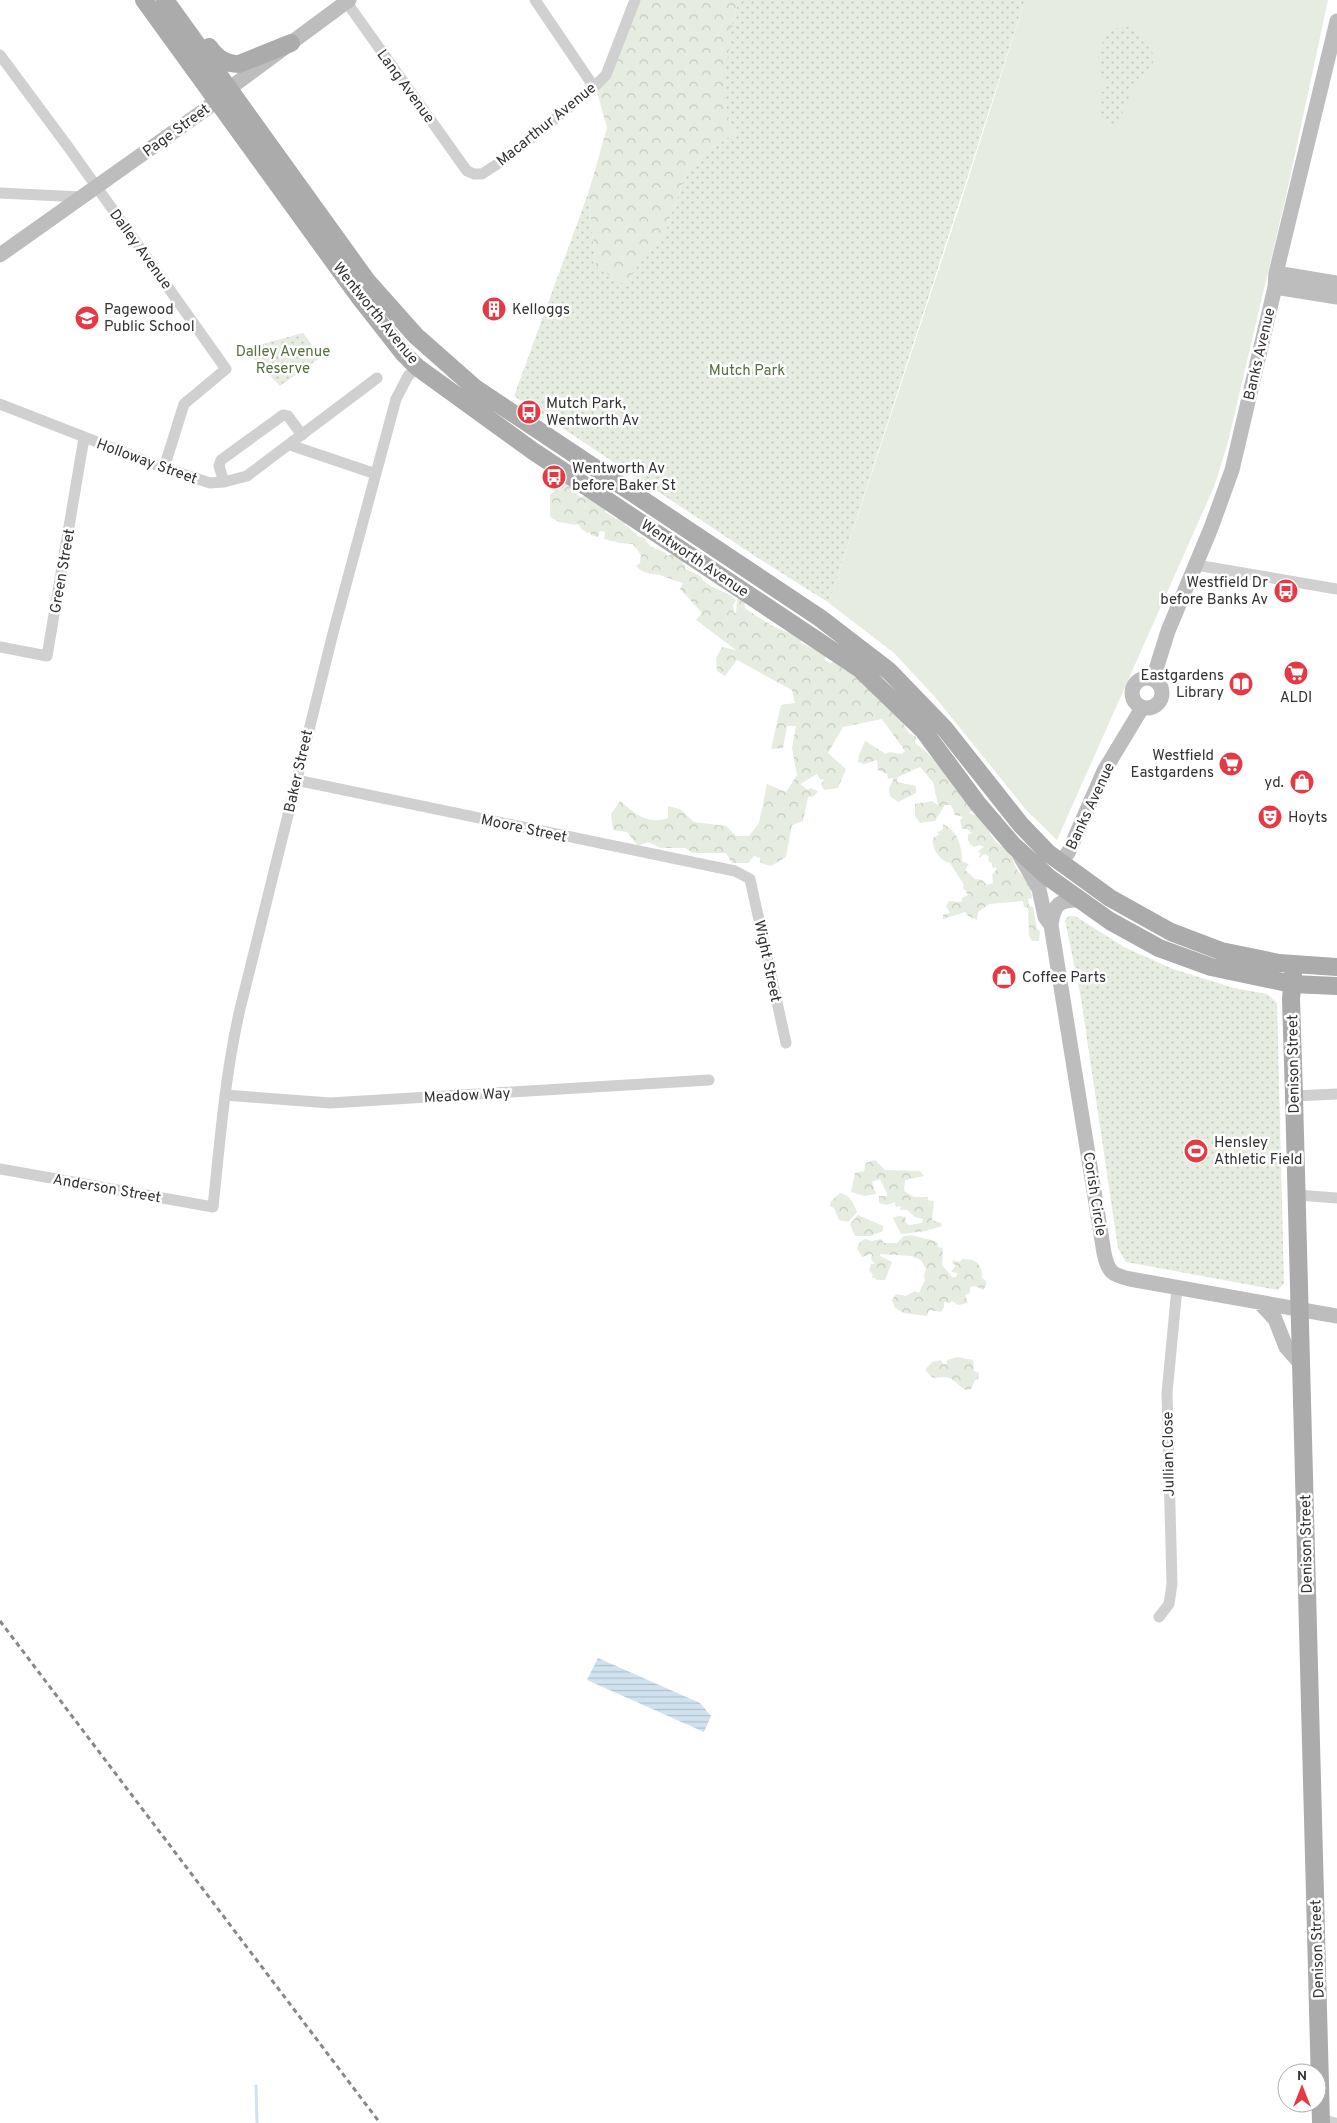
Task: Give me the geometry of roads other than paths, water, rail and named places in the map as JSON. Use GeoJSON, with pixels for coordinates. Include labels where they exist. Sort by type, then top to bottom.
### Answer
{"type":"FeatureCollection","features":[{"type":"Feature","properties":{"kind":"main road","name":"Wentworth Avenue"},"geometry":{"type":"LineString","coordinates":[[144,0],[360,298],[404,354],[418,367],[533,451],[860,669],[923,730],[978,804],[1013,845],[1048,877],[1081,900],[1126,930],[1165,951],[1211,967],[1292,984],[1337,986]]}},
{"type":"Feature","properties":{"kind":"main road","name":"Wentworth Avenue"},"geometry":{"type":"LineString","coordinates":[[165,0],[368,281],[399,318],[432,352],[475,388],[820,618],[889,671],[945,729],[1021,825],[1061,863],[1110,898],[1171,932],[1221,951],[1294,965],[1337,967]]}},
{"type":"Feature","properties":{"kind":"main road"},"geometry":{"type":"LineString","coordinates":[[178,17],[201,35],[216,56],[230,64],[244,64],[291,43]]}},
{"type":"Feature","properties":{"kind":"main road","name":"Baker Street"},"geometry":{"type":"LineString","coordinates":[[418,367],[432,352]]}},
{"type":"Feature","properties":{"kind":"main road","name":"Banks Avenue"},"geometry":{"type":"LineString","coordinates":[[1048,877],[1061,863]]}},
{"type":"Feature","properties":{"kind":"main road","name":"Denison Street"},"geometry":{"type":"LineString","coordinates":[[1294,965],[1292,984],[1299,1309],[1326,2122]]}},
{"type":"Feature","properties":{"kind":"street"},"geometry":{"type":"LineString","coordinates":[[535,0],[594,87]]}},
{"type":"Feature","properties":{"kind":"street","name":"Macarthur Avenue"},"geometry":{"type":"LineString","coordinates":[[467,171],[474,174],[482,174],[508,156],[594,87],[606,75],[635,0]]}},
{"type":"Feature","properties":{"kind":"street","name":"Page Street"},"geometry":{"type":"LineString","coordinates":[[0,255],[216,101],[230,88],[347,1]]}},
{"type":"Feature","properties":{"kind":"street","name":"Lang Avenue"},"geometry":{"type":"LineString","coordinates":[[347,1],[467,171]]}},
{"type":"Feature","properties":{"kind":"street","name":"Banks Avenue"},"geometry":{"type":"LineString","coordinates":[[1153,679],[1168,631],[1196,565],[1232,470],[1337,20]]}},
{"type":"Feature","properties":{"kind":"street","name":"Dalley Avenue"},"geometry":{"type":"LineString","coordinates":[[0,55],[226,369],[184,404],[164,468]]}},
{"type":"Feature","properties":{"kind":"street"},"geometry":{"type":"LineString","coordinates":[[0,193],[81,197]]}},
{"type":"Feature","properties":{"kind":"street"},"geometry":{"type":"LineString","coordinates":[[1276,280],[1337,283]]}},
{"type":"Feature","properties":{"kind":"street"},"geometry":{"type":"LineString","coordinates":[[1276,280],[1337,297]]}},
{"type":"Feature","properties":{"kind":"street","name":"Baker Street"},"geometry":{"type":"LineString","coordinates":[[213,1207],[225,1095],[234,1036],[296,780],[333,633],[396,399],[408,376],[418,367]]}},
{"type":"Feature","properties":{"kind":"street","name":"Holloway Street"},"geometry":{"type":"LineString","coordinates":[[0,404],[84,438],[210,483],[224,482],[247,476],[290,445],[362,387],[377,378]]}},
{"type":"Feature","properties":{"kind":"street"},"geometry":{"type":"LineString","coordinates":[[224,482],[220,466],[221,460],[283,415],[288,416],[302,435]]}},
{"type":"Feature","properties":{"kind":"street","name":"Green Street"},"geometry":{"type":"LineString","coordinates":[[0,647],[48,656],[84,438]]}},
{"type":"Feature","properties":{"kind":"street"},"geometry":{"type":"LineString","coordinates":[[290,445],[376,474]]}},
{"type":"Feature","properties":{"kind":"street"},"geometry":{"type":"LineString","coordinates":[[1196,565],[1337,589]]}},
{"type":"Feature","properties":{"kind":"street"},"geometry":{"type":"LineString","coordinates":[[1144,678],[1153,679],[1160,685],[1162,696],[1155,706],[1142,708],[1133,699],[1134,686],[1144,678]]}},
{"type":"Feature","properties":{"kind":"street","name":"Banks Avenue"},"geometry":{"type":"LineString","coordinates":[[1061,863],[1069,851],[1104,771],[1142,708]]}},
{"type":"Feature","properties":{"kind":"street","name":"Moore Street"},"geometry":{"type":"LineString","coordinates":[[296,780],[735,871],[750,879]]}},
{"type":"Feature","properties":{"kind":"street","name":"Corish Circle"},"geometry":{"type":"LineString","coordinates":[[1013,845],[1033,876],[1039,889],[1045,917],[1051,925],[1106,1262],[1116,1276],[1337,1316]]}},
{"type":"Feature","properties":{"kind":"street","name":"Wight Street"},"geometry":{"type":"LineString","coordinates":[[750,879],[786,1043]]}},
{"type":"Feature","properties":{"kind":"street"},"geometry":{"type":"LineString","coordinates":[[1051,925],[1052,912],[1056,906],[1064,901],[1081,900]]}},
{"type":"Feature","properties":{"kind":"street","name":"Meadow Way"},"geometry":{"type":"LineString","coordinates":[[225,1095],[330,1103],[709,1080]]}},
{"type":"Feature","properties":{"kind":"street"},"geometry":{"type":"LineString","coordinates":[[1294,1096],[1337,1094]]}},
{"type":"Feature","properties":{"kind":"street","name":"Anderson Street"},"geometry":{"type":"LineString","coordinates":[[0,1169],[213,1207]]}},
{"type":"Feature","properties":{"kind":"street"},"geometry":{"type":"LineString","coordinates":[[1296,1195],[1337,1198]]}},
{"type":"Feature","properties":{"kind":"street","name":"Jullian Close"},"geometry":{"type":"LineString","coordinates":[[1159,1617],[1169,1604],[1172,1584],[1167,1393],[1177,1288]]}},
{"type":"Feature","properties":{"kind":"street"},"geometry":{"type":"LineString","coordinates":[[1259,1302],[1275,1319],[1286,1347],[1301,1364]]}},
{"type":"Feature","properties":{"kind":"water"},"geometry":{"type":"Polygon","coordinates":[[[598,1658],[700,1703],[711,1716],[704,1732],[587,1680],[598,1658]]]}},
{"type":"Feature","properties":{"kind":"waterway"},"geometry":{"type":"LineString","coordinates":[[256,2086],[257,2123]]}},
{"type":"Feature","properties":{"kind":"railway"},"geometry":{"type":"LineString","coordinates":[[0,1621],[380,2123]]}},
{"type":"Feature","properties":{"kind":"place","name":"Kelloggs"},"geometry":{"type":"Point","coordinates":[494,309]}},
{"type":"Feature","properties":{"kind":"place","name":"Pagewood Public School"},"geometry":{"type":"Point","coordinates":[87,318]}},
{"type":"Feature","properties":{"kind":"place","name":"Mutch Park, Wentworth Av"},"geometry":{"type":"Point","coordinates":[529,412]}},
{"type":"Feature","properties":{"kind":"place","name":"Wentworth Av before Baker St"},"geometry":{"type":"Point","coordinates":[554,477]}},
{"type":"Feature","properties":{"kind":"place","name":"Westfield Dr before Banks Av"},"geometry":{"type":"Point","coordinates":[1286,591]}},
{"type":"Feature","properties":{"kind":"place","name":"ALDI"},"geometry":{"type":"Point","coordinates":[1296,673]}},
{"type":"Feature","properties":{"kind":"place","name":"Eastgardens Library"},"geometry":{"type":"Point","coordinates":[1241,684]}},
{"type":"Feature","properties":{"kind":"place","name":"Westfield Eastgardens"},"geometry":{"type":"Point","coordinates":[1231,764]}},
{"type":"Feature","properties":{"kind":"place","name":"yd."},"geometry":{"type":"Point","coordinates":[1302,782]}},
{"type":"Feature","properties":{"kind":"place","name":"Hoyts"},"geometry":{"type":"Point","coordinates":[1270,817]}},
{"type":"Feature","properties":{"kind":"place","name":"Coffee Parts"},"geometry":{"type":"Point","coordinates":[1004,977]}},
{"type":"Feature","properties":{"kind":"place","name":"Hensley Athletic Field"},"geometry":{"type":"Point","coordinates":[1196,1151]}},
{"type":"Feature","properties":{"kind":"park label","name":"Dalley Avenue Reserve"},"geometry":{"type":"Point","coordinates":[283,360]}},
{"type":"Feature","properties":{"kind":"park label","name":"Mutch Park"},"geometry":{"type":"Point","coordinates":[747,370]}}]}
